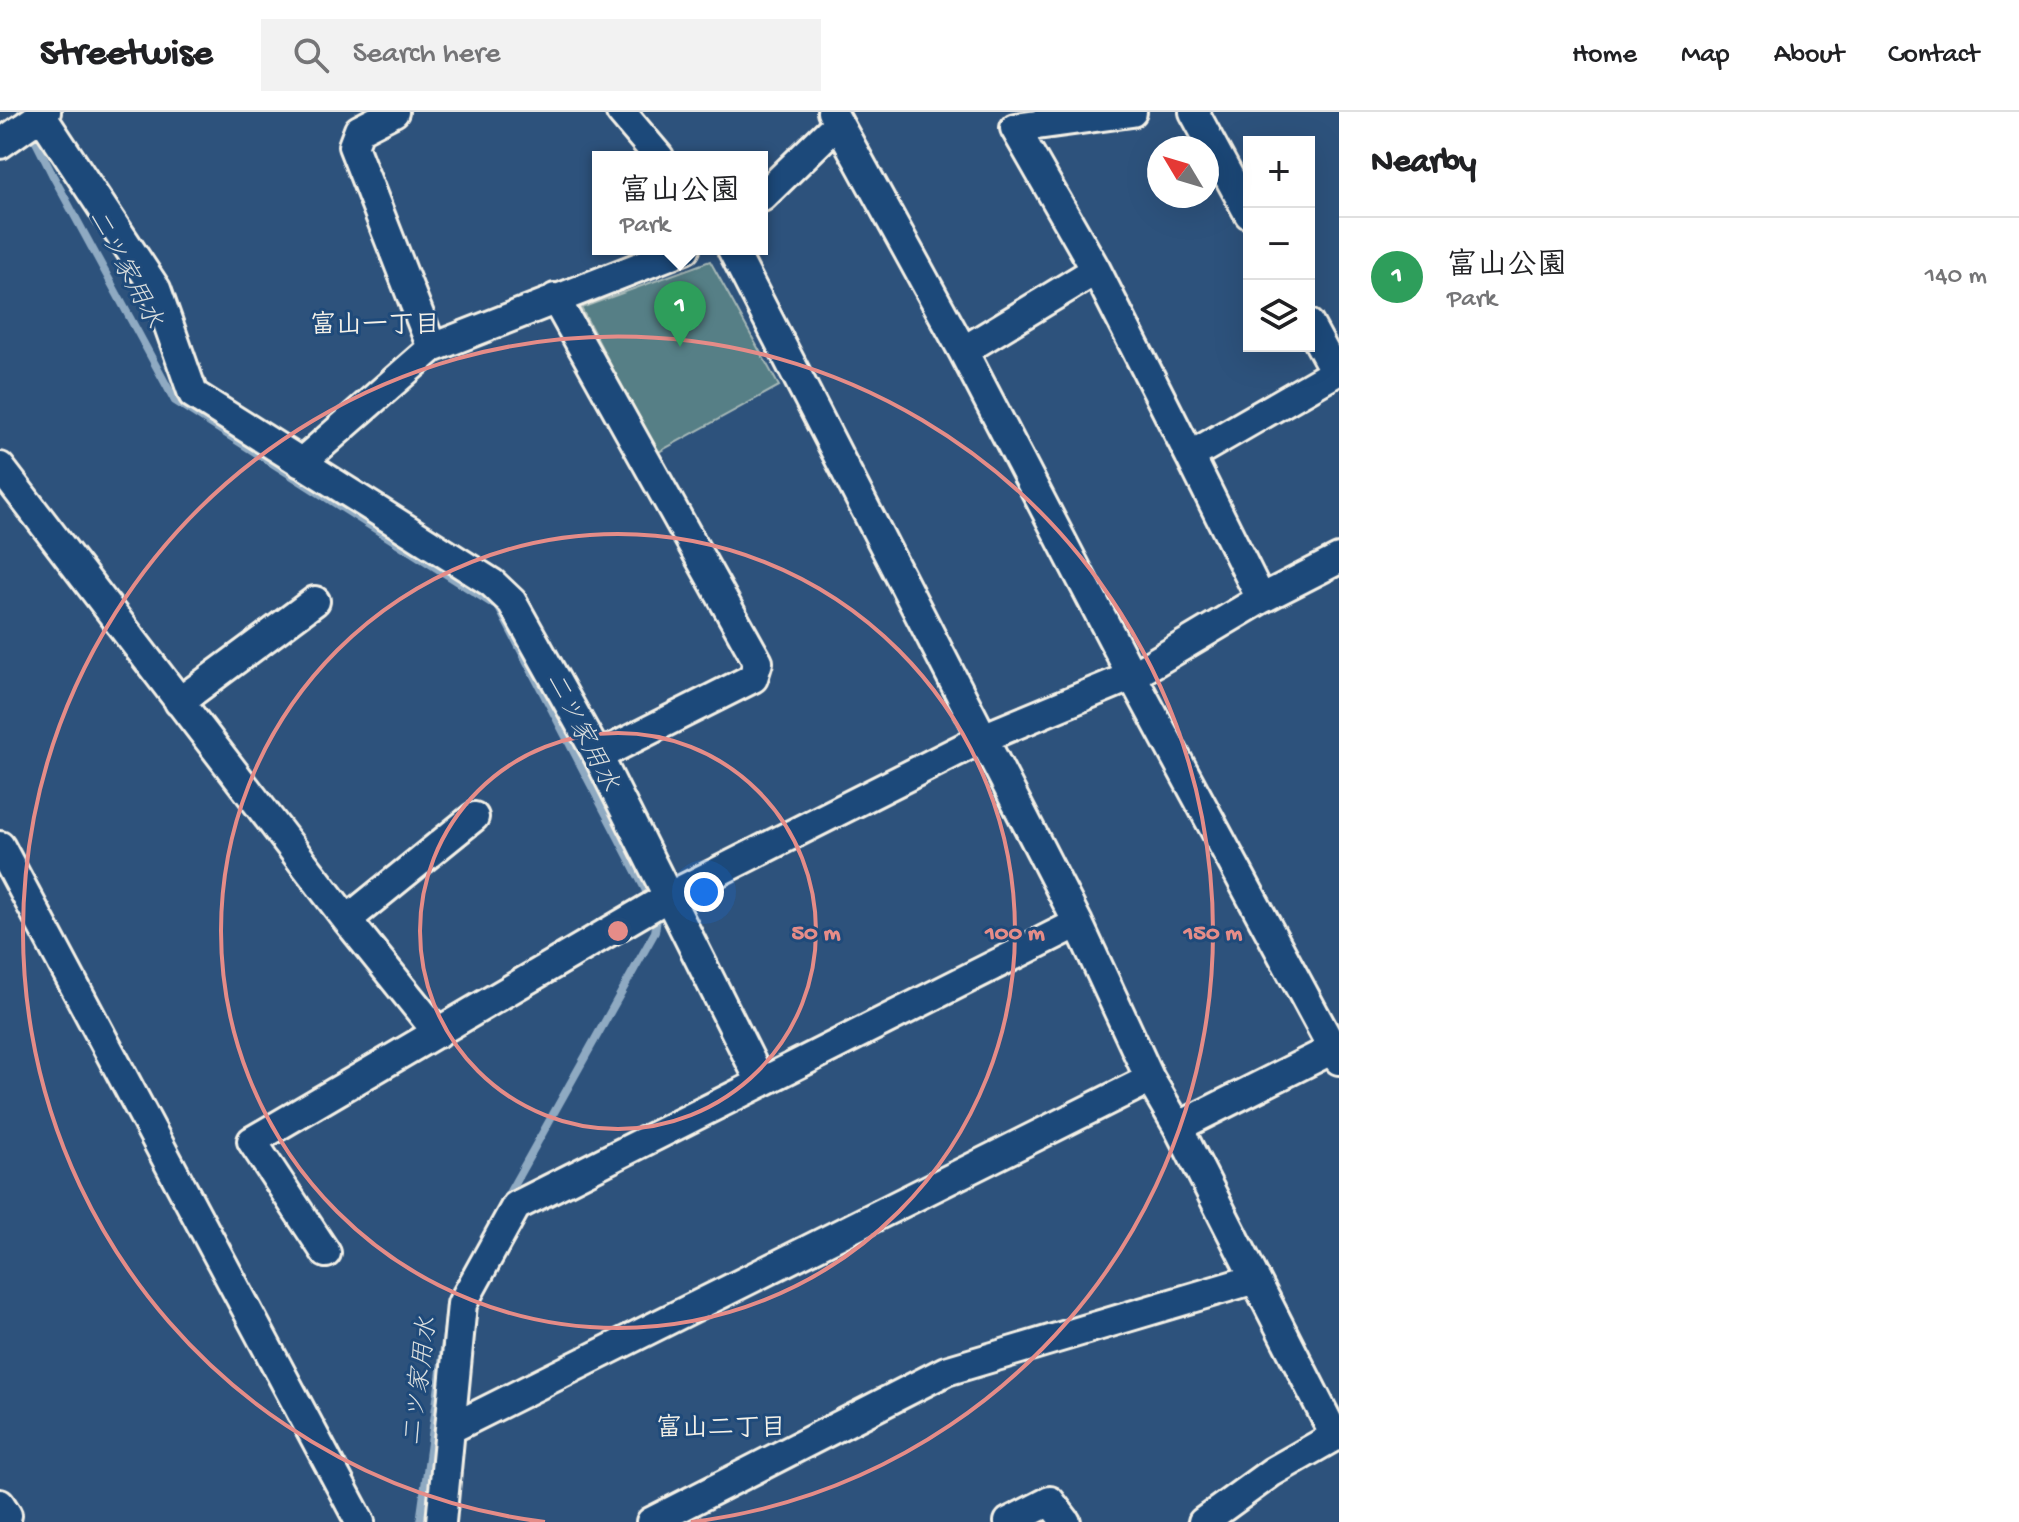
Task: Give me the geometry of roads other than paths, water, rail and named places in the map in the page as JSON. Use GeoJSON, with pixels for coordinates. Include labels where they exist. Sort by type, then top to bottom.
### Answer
{"type":"FeatureCollection","features":[{"type":"Feature","properties":{"kind":"street"},"geometry":{"type":"LineString","coordinates":[[394,112],[359,130],[353,146],[432,348]]}},
{"type":"Feature","properties":{"kind":"street"},"geometry":{"type":"LineString","coordinates":[[621,112],[654,151]]}},
{"type":"Feature","properties":{"kind":"street"},"geometry":{"type":"LineString","coordinates":[[1132,112],[1015,128],[1096,270],[1261,599]]}},
{"type":"Feature","properties":{"kind":"street"},"geometry":{"type":"LineString","coordinates":[[1194,112],[1246,208]]}},
{"type":"Feature","properties":{"kind":"street"},"geometry":{"type":"LineString","coordinates":[[0,144],[41,113],[156,289],[193,394],[492,583],[512,602],[598,756],[761,1082]]}},
{"type":"Feature","properties":{"kind":"street"},"geometry":{"type":"LineString","coordinates":[[768,190],[835,117],[963,351],[1132,676],[1337,1052],[1178,1127]]}},
{"type":"Feature","properties":{"kind":"street"},"geometry":{"type":"LineString","coordinates":[[301,463],[432,348],[669,255]]}},
{"type":"Feature","properties":{"kind":"street"},"geometry":{"type":"LineString","coordinates":[[735,255],[1078,923],[1150,1079],[1178,1127],[1337,1436],[1272,1472],[1203,1522]]}},
{"type":"Feature","properties":{"kind":"street"},"geometry":{"type":"LineString","coordinates":[[963,351],[1096,270]]}},
{"type":"Feature","properties":{"kind":"street"},"geometry":{"type":"LineString","coordinates":[[555,298],[758,662],[753,678],[598,756]]}},
{"type":"Feature","properties":{"kind":"street"},"geometry":{"type":"LineString","coordinates":[[1190,456],[1337,371],[1315,334]]}},
{"type":"Feature","properties":{"kind":"street"},"geometry":{"type":"LineString","coordinates":[[0,467],[347,920],[438,1033]]}},
{"type":"Feature","properties":{"kind":"street"},"geometry":{"type":"LineString","coordinates":[[326,1253],[252,1141],[668,897],[983,738],[1132,676],[1261,599],[1339,559]]}},
{"type":"Feature","properties":{"kind":"street"},"geometry":{"type":"LineString","coordinates":[[179,702],[315,601]]}},
{"type":"Feature","properties":{"kind":"street"},"geometry":{"type":"LineString","coordinates":[[347,920],[474,817]]}},
{"type":"Feature","properties":{"kind":"street"},"geometry":{"type":"LineString","coordinates":[[0,846],[360,1522]]}},
{"type":"Feature","properties":{"kind":"street"},"geometry":{"type":"LineString","coordinates":[[441,1522],[462,1304],[516,1206],[1078,923]]}},
{"type":"Feature","properties":{"kind":"street"},"geometry":{"type":"LineString","coordinates":[[450,1429],[1150,1079]]}},
{"type":"Feature","properties":{"kind":"street"},"geometry":{"type":"LineString","coordinates":[[651,1522],[946,1371],[1255,1279]]}},
{"type":"Feature","properties":{"kind":"street"},"geometry":{"type":"LineString","coordinates":[[1009,1522],[1050,1501],[1066,1522]]}},
{"type":"Feature","properties":{"kind":"street"},"geometry":{"type":"LineString","coordinates":[[0,1504],[7,1515],[5,1522]]}},
{"type":"Feature","properties":{"kind":"waterway","name":"二ツ家用水"},"geometry":{"type":"LineString","coordinates":[[21,112],[175,401],[499,608],[645,889],[657,919],[655,932],[504,1202]]}},
{"type":"Feature","properties":{"kind":"waterway","name":"二ツ家用水"},"geometry":{"type":"LineString","coordinates":[[420,1522],[451,1298]]}},
{"type":"Feature","properties":{"kind":"place","name":"富山公園"},"geometry":{"type":"Point","coordinates":[680,347]}},
{"type":"Feature","properties":{"kind":"district","name":"富山一丁目"},"geometry":{"type":"Point","coordinates":[375,323]}},
{"type":"Feature","properties":{"kind":"district","name":"富山二丁目"},"geometry":{"type":"Point","coordinates":[721,1426]}}]}
